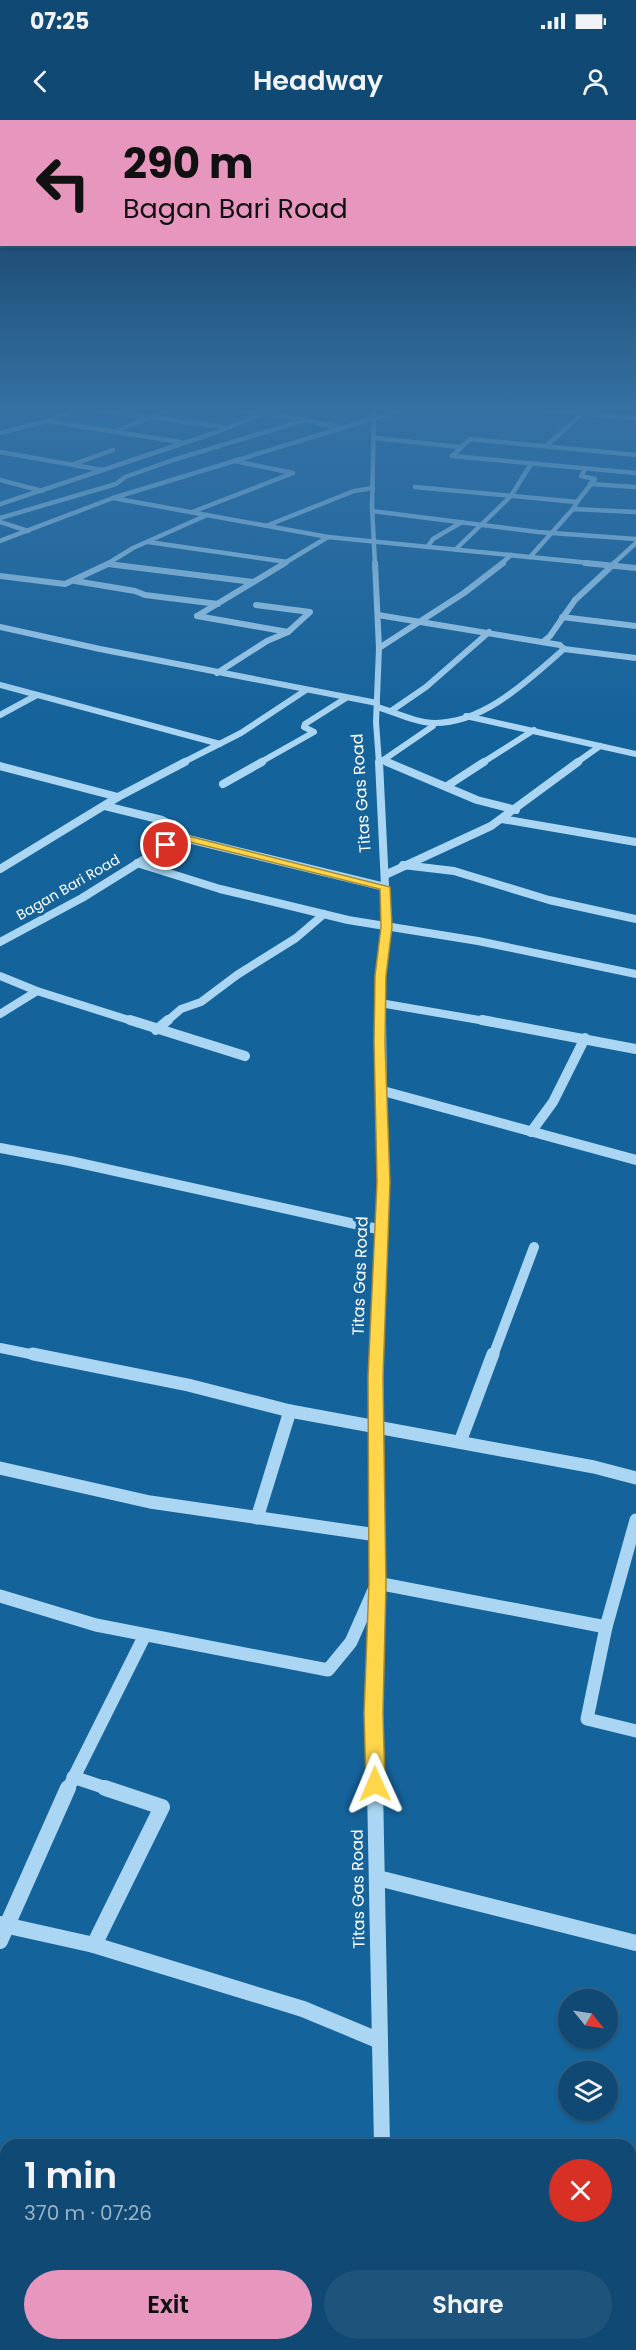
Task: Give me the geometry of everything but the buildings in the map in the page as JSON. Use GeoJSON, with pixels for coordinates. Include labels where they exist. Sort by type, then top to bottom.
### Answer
{"type":"FeatureCollection","features":[{"type":"Feature","properties":{"kind":"street"},"geometry":{"type":"LineString","coordinates":[[0,542],[72,514]]}},
{"type":"Feature","properties":{"kind":"street"},"geometry":{"type":"LineString","coordinates":[[202,514],[328,537],[636,568]]}},
{"type":"Feature","properties":{"kind":"street"},"geometry":{"type":"LineString","coordinates":[[264,526],[295,514]]}},
{"type":"Feature","properties":{"kind":"street","name":"Titas Gas Road"},"geometry":{"type":"LineString","coordinates":[[372,514],[380,648],[376,705],[387,927],[380,1003],[382,1230],[375,1428],[377,1583],[374,1713],[382,2139]]}},
{"type":"Feature","properties":{"kind":"street"},"geometry":{"type":"LineString","coordinates":[[397,514],[636,541]]}},
{"type":"Feature","properties":{"kind":"street"},"geometry":{"type":"LineString","coordinates":[[456,549],[492,514]]}},
{"type":"Feature","properties":{"kind":"street"},"geometry":{"type":"LineString","coordinates":[[530,557],[568,514]]}},
{"type":"Feature","properties":{"kind":"street"},"geometry":{"type":"LineString","coordinates":[[0,576],[65,584],[108,564],[132,548],[207,515]]}},
{"type":"Feature","properties":{"kind":"street"},"geometry":{"type":"LineString","coordinates":[[0,522],[28,531]]}},
{"type":"Feature","properties":{"kind":"street"},"geometry":{"type":"LineString","coordinates":[[428,546],[433,539],[463,522]]}},
{"type":"Feature","properties":{"kind":"street"},"geometry":{"type":"LineString","coordinates":[[288,632],[197,616],[328,537]]}},
{"type":"Feature","properties":{"kind":"street"},"geometry":{"type":"LineString","coordinates":[[543,642],[550,636],[575,600],[636,541]]}},
{"type":"Feature","properties":{"kind":"street"},"geometry":{"type":"LineString","coordinates":[[147,542],[287,562]]}},
{"type":"Feature","properties":{"kind":"street"},"geometry":{"type":"LineString","coordinates":[[380,648],[419,620],[481,584],[511,555]]}},
{"type":"Feature","properties":{"kind":"street"},"geometry":{"type":"LineString","coordinates":[[108,564],[253,582]]}},
{"type":"Feature","properties":{"kind":"street"},"geometry":{"type":"LineString","coordinates":[[75,581],[135,591],[145,595],[218,604]]}},
{"type":"Feature","properties":{"kind":"street"},"geometry":{"type":"LineString","coordinates":[[217,672],[267,641],[288,632],[309,612],[256,605]]}},
{"type":"Feature","properties":{"kind":"street"},"geometry":{"type":"LineString","coordinates":[[378,615],[489,632],[560,645],[564,649],[636,658]]}},
{"type":"Feature","properties":{"kind":"street"},"geometry":{"type":"LineString","coordinates":[[562,617],[636,626]]}},
{"type":"Feature","properties":{"kind":"street"},"geometry":{"type":"LineString","coordinates":[[0,627],[346,698],[433,723],[466,716],[488,706],[517,688],[564,649]]}},
{"type":"Feature","properties":{"kind":"street"},"geometry":{"type":"LineString","coordinates":[[391,711],[426,687],[489,632]]}},
{"type":"Feature","properties":{"kind":"street"},"geometry":{"type":"LineString","coordinates":[[0,686],[220,744]]}},
{"type":"Feature","properties":{"kind":"street"},"geometry":{"type":"LineString","coordinates":[[0,870],[118,796],[220,744],[306,690]]}},
{"type":"Feature","properties":{"kind":"street"},"geometry":{"type":"LineString","coordinates":[[0,715],[38,695]]}},
{"type":"Feature","properties":{"kind":"street"},"geometry":{"type":"LineString","coordinates":[[223,784],[310,735],[314,732],[304,727],[305,724],[346,698]]}},
{"type":"Feature","properties":{"kind":"street"},"geometry":{"type":"LineString","coordinates":[[466,716],[636,754]]}},
{"type":"Feature","properties":{"kind":"street"},"geometry":{"type":"LineString","coordinates":[[380,762],[433,726],[433,723]]}},
{"type":"Feature","properties":{"kind":"street"},"geometry":{"type":"LineString","coordinates":[[447,786],[534,730]]}},
{"type":"Feature","properties":{"kind":"street"},"geometry":{"type":"LineString","coordinates":[[385,875],[502,819],[600,746]]}},
{"type":"Feature","properties":{"kind":"street"},"geometry":{"type":"LineString","coordinates":[[380,762],[447,786],[480,801],[516,810]]}},
{"type":"Feature","properties":{"kind":"street"},"geometry":{"type":"LineString","coordinates":[[0,766],[118,796]]}},
{"type":"Feature","properties":{"kind":"street"},"geometry":{"type":"LineString","coordinates":[[105,806],[162,820],[178,828],[180,837],[385,887]]}},
{"type":"Feature","properties":{"kind":"street"},"geometry":{"type":"LineString","coordinates":[[502,819],[636,842]]}},
{"type":"Feature","properties":{"kind":"street","name":"Bagan Bari Road"},"geometry":{"type":"LineString","coordinates":[[0,942],[82,898],[180,837]]}},
{"type":"Feature","properties":{"kind":"street"},"geometry":{"type":"LineString","coordinates":[[137,862],[231,892],[324,914],[387,927],[467,939],[636,974]]}},
{"type":"Feature","properties":{"kind":"street"},"geometry":{"type":"LineString","coordinates":[[403,865],[454,872],[549,900],[636,919]]}},
{"type":"Feature","properties":{"kind":"street"},"geometry":{"type":"LineString","coordinates":[[156,1030],[181,1009],[201,1002],[237,975],[296,938],[324,914]]}},
{"type":"Feature","properties":{"kind":"street"},"geometry":{"type":"LineString","coordinates":[[0,976],[37,991],[156,1030],[245,1056]]}},
{"type":"Feature","properties":{"kind":"street"},"geometry":{"type":"LineString","coordinates":[[0,1014],[37,991]]}},
{"type":"Feature","properties":{"kind":"street"},"geometry":{"type":"LineString","coordinates":[[380,1003],[585,1038],[636,1049]]}},
{"type":"Feature","properties":{"kind":"street"},"geometry":{"type":"LineString","coordinates":[[531,1132],[554,1102],[585,1038]]}},
{"type":"Feature","properties":{"kind":"street"},"geometry":{"type":"LineString","coordinates":[[382,1091],[636,1160]]}},
{"type":"Feature","properties":{"kind":"street"},"geometry":{"type":"LineString","coordinates":[[0,1148],[70,1161],[382,1230]]}},
{"type":"Feature","properties":{"kind":"street"},"geometry":{"type":"LineString","coordinates":[[460,1442],[534,1247]]}},
{"type":"Feature","properties":{"kind":"street"},"geometry":{"type":"LineString","coordinates":[[0,1348],[188,1385],[290,1411],[594,1467],[636,1478]]}},
{"type":"Feature","properties":{"kind":"street"},"geometry":{"type":"LineString","coordinates":[[257,1518],[290,1411]]}},
{"type":"Feature","properties":{"kind":"street"},"geometry":{"type":"LineString","coordinates":[[0,1467],[150,1502],[377,1535]]}},
{"type":"Feature","properties":{"kind":"street"},"geometry":{"type":"LineString","coordinates":[[636,1520],[606,1627],[586,1719],[636,1731]]}},
{"type":"Feature","properties":{"kind":"street"},"geometry":{"type":"LineString","coordinates":[[0,1596],[96,1625],[328,1670],[335,1665],[360,1624],[377,1583],[606,1627]]}},
{"type":"Feature","properties":{"kind":"street"},"geometry":{"type":"LineString","coordinates":[[145,1635],[73,1777],[3,1930],[94,1945],[303,2009],[380,2041]]}},
{"type":"Feature","properties":{"kind":"street"},"geometry":{"type":"LineString","coordinates":[[73,1777],[162,1807],[94,1945]]}},
{"type":"Feature","properties":{"kind":"street"},"geometry":{"type":"LineString","coordinates":[[378,1878],[636,1943]]}},
{"type":"Feature","properties":{"kind":"route"},"geometry":{"type":"LineString","coordinates":[[166,845],[180,837],[385,887],[387,927],[381,976],[380,1043],[383,1182],[375,1428],[377,1583],[375,1784]]}}]}
